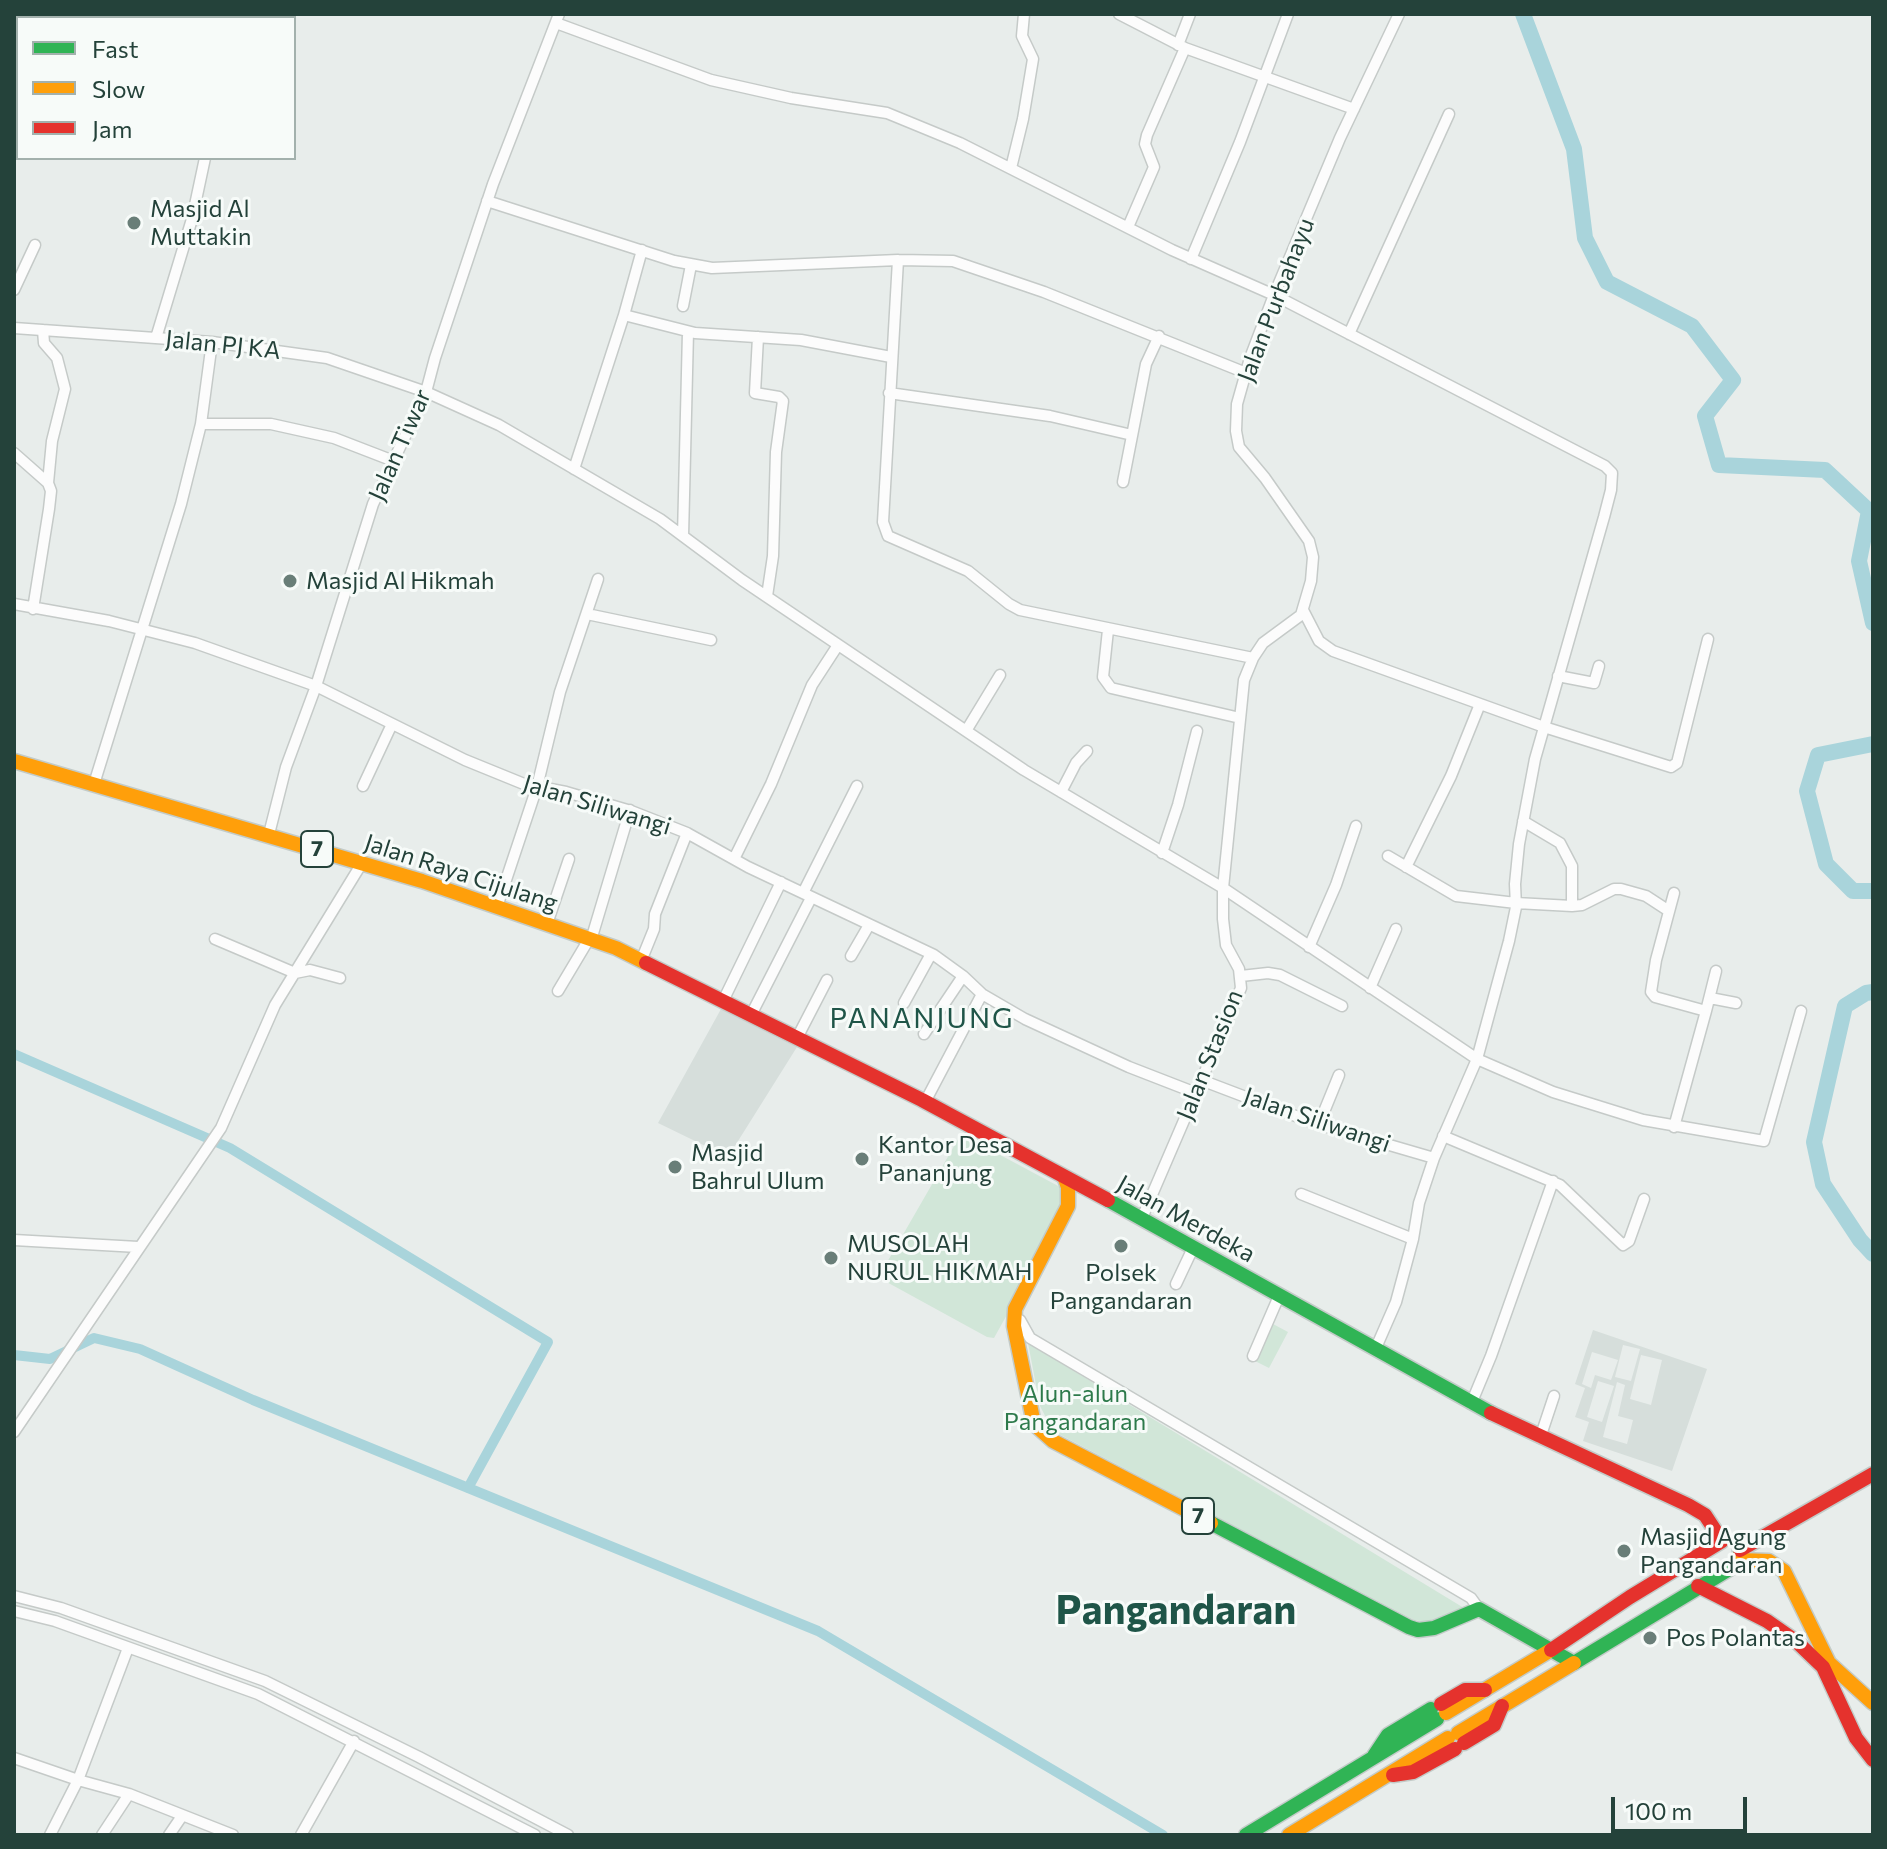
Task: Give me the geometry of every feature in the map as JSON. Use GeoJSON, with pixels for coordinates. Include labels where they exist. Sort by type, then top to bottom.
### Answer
{"type":"FeatureCollection","features":[{"type":"Feature","properties":{"kind":"main road","name":"Jalan Raya Cijulang"},"geometry":{"type":"LineString","coordinates":[[14,761],[269,834],[616,948]]}},
{"type":"Feature","properties":{"kind":"main road","name":"Jalan Merdeka"},"geometry":{"type":"LineString","coordinates":[[616,948],[925,1102],[1142,1218],[1471,1404],[1705,1515],[1722,1541]]}},
{"type":"Feature","properties":{"kind":"main road"},"geometry":{"type":"LineString","coordinates":[[1015,1309],[1068,1206],[1069,1193],[1065,1179]]}},
{"type":"Feature","properties":{"kind":"main road"},"geometry":{"type":"LineString","coordinates":[[1068,1206],[1084,1198],[1100,1196]]}},
{"type":"Feature","properties":{"kind":"main road","name":"7"},"geometry":{"type":"LineString","coordinates":[[1015,1309],[1014,1326],[1030,1411],[1034,1424],[1053,1441],[1409,1627],[1423,1630],[1434,1628],[1479,1609]]}},
{"type":"Feature","properties":{"kind":"main road"},"geometry":{"type":"LineString","coordinates":[[1289,1835],[1387,1776],[1410,1773],[1456,1741],[1494,1725],[1502,1706],[1873,1474]]}},
{"type":"Feature","properties":{"kind":"main road"},"geometry":{"type":"LineString","coordinates":[[1246,1835],[1374,1756],[1388,1735],[1439,1711],[1462,1691],[1486,1689],[1722,1541]]}},
{"type":"Feature","properties":{"kind":"main road","name":"7"},"geometry":{"type":"LineString","coordinates":[[1722,1541],[1732,1542],[1740,1555]]}},
{"type":"Feature","properties":{"kind":"main road"},"geometry":{"type":"LineString","coordinates":[[1740,1555],[1769,1561],[1784,1571],[1829,1663],[1873,1703]]}},
{"type":"Feature","properties":{"kind":"main road"},"geometry":{"type":"LineString","coordinates":[[1698,1586],[1767,1621],[1797,1642],[1823,1667],[1856,1738],[1873,1760]]}},
{"type":"Feature","properties":{"kind":"main road"},"geometry":{"type":"LineString","coordinates":[[1479,1609],[1574,1663]]}},
{"type":"Feature","properties":{"kind":"street"},"geometry":{"type":"LineString","coordinates":[[1011,168],[1033,59],[1022,36],[1024,14]]}},
{"type":"Feature","properties":{"kind":"street"},"geometry":{"type":"LineString","coordinates":[[1119,14],[1182,47],[1354,109]]}},
{"type":"Feature","properties":{"kind":"street"},"geometry":{"type":"LineString","coordinates":[[1128,227],[1153,170],[1154,163],[1145,144],[1147,135],[1182,47],[1190,14]]}},
{"type":"Feature","properties":{"kind":"street"},"geometry":{"type":"LineString","coordinates":[[1191,259],[1240,142],[1288,14]]}},
{"type":"Feature","properties":{"kind":"street","name":"Jalan Purbahayu"},"geometry":{"type":"LineString","coordinates":[[1303,610],[1311,581],[1313,557],[1309,541],[1239,447],[1237,404],[1274,295],[1354,109],[1399,14]]}},
{"type":"Feature","properties":{"kind":"street"},"geometry":{"type":"LineString","coordinates":[[558,19],[711,80],[791,98],[887,113],[960,143],[1191,259],[1274,295],[1605,466],[1612,473],[1611,490],[1544,727],[1523,821],[1516,867],[1516,903],[1509,941],[1477,1059],[1434,1158],[1419,1203],[1396,1302],[1375,1350]]}},
{"type":"Feature","properties":{"kind":"street","name":"Jalan Tiwar"},"geometry":{"type":"LineString","coordinates":[[269,834],[286,767],[316,686],[373,504],[391,460],[426,392],[487,201],[558,19]]}},
{"type":"Feature","properties":{"kind":"street"},"geometry":{"type":"LineString","coordinates":[[1349,334],[1449,114]]}},
{"type":"Feature","properties":{"kind":"street"},"geometry":{"type":"LineString","coordinates":[[156,338],[192,219],[205,160]]}},
{"type":"Feature","properties":{"kind":"street"},"geometry":{"type":"LineString","coordinates":[[487,201],[691,265],[725,269],[898,260],[942,260],[964,264],[1159,336],[1246,373]]}},
{"type":"Feature","properties":{"kind":"street"},"geometry":{"type":"LineString","coordinates":[[14,290],[35,245]]}},
{"type":"Feature","properties":{"kind":"street"},"geometry":{"type":"LineString","coordinates":[[574,469],[642,250]]}},
{"type":"Feature","properties":{"kind":"street"},"geometry":{"type":"LineString","coordinates":[[898,260],[883,522],[888,536],[968,571],[1014,608],[1253,658]]}},
{"type":"Feature","properties":{"kind":"street"},"geometry":{"type":"LineString","coordinates":[[683,306],[691,265]]}},
{"type":"Feature","properties":{"kind":"street"},"geometry":{"type":"LineString","coordinates":[[624,315],[688,332],[804,340],[891,357]]}},
{"type":"Feature","properties":{"kind":"street","name":"Jalan PJ KA"},"geometry":{"type":"LineString","coordinates":[[14,328],[212,342],[327,358],[426,392],[499,425],[660,519],[966,731],[1061,792],[1223,888],[1477,1059],[1564,1096],[1674,1127],[1766,1140],[1801,1011]]}},
{"type":"Feature","properties":{"kind":"street"},"geometry":{"type":"LineString","coordinates":[[33,609],[49,509],[52,441],[65,389],[57,358],[44,343],[43,330]]}},
{"type":"Feature","properties":{"kind":"street"},"geometry":{"type":"LineString","coordinates":[[683,536],[688,332]]}},
{"type":"Feature","properties":{"kind":"street"},"geometry":{"type":"LineString","coordinates":[[1123,482],[1146,364],[1159,336]]}},
{"type":"Feature","properties":{"kind":"street"},"geometry":{"type":"LineString","coordinates":[[758,337],[755,393],[781,397],[783,401],[776,452],[773,556],[767,596]]}},
{"type":"Feature","properties":{"kind":"street"},"geometry":{"type":"LineString","coordinates":[[94,784],[181,504],[201,424],[212,342]]}},
{"type":"Feature","properties":{"kind":"street"},"geometry":{"type":"LineString","coordinates":[[889,393],[1050,416],[1132,435]]}},
{"type":"Feature","properties":{"kind":"street"},"geometry":{"type":"LineString","coordinates":[[201,424],[271,424],[340,440],[391,460]]}},
{"type":"Feature","properties":{"kind":"street"},"geometry":{"type":"LineString","coordinates":[[14,453],[48,483]]}},
{"type":"Feature","properties":{"kind":"street"},"geometry":{"type":"LineString","coordinates":[[497,907],[537,787],[557,703],[598,579]]}},
{"type":"Feature","properties":{"kind":"street","name":"Jalan Siliwangi"},"geometry":{"type":"LineString","coordinates":[[14,604],[109,621],[195,643],[316,686],[465,760],[524,784],[630,810],[687,833],[734,859],[931,954],[963,976],[982,994],[1025,1019],[1129,1067],[1196,1093]]}},
{"type":"Feature","properties":{"kind":"street"},"geometry":{"type":"LineString","coordinates":[[1223,888],[1244,680],[1263,643],[1295,622],[1303,610],[1319,641],[1328,649],[1544,727],[1674,767],[1708,639]]}},
{"type":"Feature","properties":{"kind":"street"},"geometry":{"type":"LineString","coordinates":[[587,614],[711,640]]}},
{"type":"Feature","properties":{"kind":"street"},"geometry":{"type":"LineString","coordinates":[[1108,630],[1103,670],[1106,683],[1111,688],[1240,718]]}},
{"type":"Feature","properties":{"kind":"street"},"geometry":{"type":"LineString","coordinates":[[734,859],[771,784],[812,685],[838,645]]}},
{"type":"Feature","properties":{"kind":"street"},"geometry":{"type":"LineString","coordinates":[[1558,676],[1594,683],[1599,666]]}},
{"type":"Feature","properties":{"kind":"street"},"geometry":{"type":"LineString","coordinates":[[966,731],[1000,675]]}},
{"type":"Feature","properties":{"kind":"street"},"geometry":{"type":"LineString","coordinates":[[1406,867],[1451,776],[1480,704]]}},
{"type":"Feature","properties":{"kind":"street"},"geometry":{"type":"LineString","coordinates":[[363,786],[392,724]]}},
{"type":"Feature","properties":{"kind":"street"},"geometry":{"type":"LineString","coordinates":[[1162,853],[1197,731]]}},
{"type":"Feature","properties":{"kind":"street"},"geometry":{"type":"LineString","coordinates":[[1061,792],[1076,763],[1087,751]]}},
{"type":"Feature","properties":{"kind":"street"},"geometry":{"type":"LineString","coordinates":[[751,1015],[857,786]]}},
{"type":"Feature","properties":{"kind":"street"},"geometry":{"type":"LineString","coordinates":[[558,991],[590,939],[630,810]]}},
{"type":"Feature","properties":{"kind":"street"},"geometry":{"type":"LineString","coordinates":[[1523,821],[1560,843],[1572,866],[1572,902]]}},
{"type":"Feature","properties":{"kind":"street"},"geometry":{"type":"LineString","coordinates":[[1309,947],[1336,885],[1356,826]]}},
{"type":"Feature","properties":{"kind":"street"},"geometry":{"type":"LineString","coordinates":[[641,961],[654,929],[655,914],[687,833]]}},
{"type":"Feature","properties":{"kind":"street"},"geometry":{"type":"LineString","coordinates":[[1388,856],[1456,896],[1516,903],[1572,902],[1582,905],[1614,889],[1621,889],[1646,896],[1669,911]]}},
{"type":"Feature","properties":{"kind":"street"},"geometry":{"type":"LineString","coordinates":[[547,924],[569,859]]}},
{"type":"Feature","properties":{"kind":"street"},"geometry":{"type":"LineString","coordinates":[[14,1432],[221,1128],[275,1005],[362,863]]}},
{"type":"Feature","properties":{"kind":"street"},"geometry":{"type":"LineString","coordinates":[[723,1001],[781,882]]}},
{"type":"Feature","properties":{"kind":"street","name":"Jalan Stasion"},"geometry":{"type":"LineString","coordinates":[[1142,1218],[1241,988],[1241,976],[1223,934],[1223,888]]}},
{"type":"Feature","properties":{"kind":"street"},"geometry":{"type":"LineString","coordinates":[[1674,893],[1650,987],[1652,995],[1706,1011]]}},
{"type":"Feature","properties":{"kind":"street"},"geometry":{"type":"LineString","coordinates":[[851,956],[869,925]]}},
{"type":"Feature","properties":{"kind":"street"},"geometry":{"type":"LineString","coordinates":[[1370,988],[1396,929]]}},
{"type":"Feature","properties":{"kind":"street"},"geometry":{"type":"LineString","coordinates":[[215,939],[295,973],[310,970],[340,978]]}},
{"type":"Feature","properties":{"kind":"street"},"geometry":{"type":"LineString","coordinates":[[904,1003],[931,954]]}},
{"type":"Feature","properties":{"kind":"street"},"geometry":{"type":"LineString","coordinates":[[1674,1127],[1716,971]]}},
{"type":"Feature","properties":{"kind":"street"},"geometry":{"type":"LineString","coordinates":[[1241,976],[1280,975],[1342,1006]]}},
{"type":"Feature","properties":{"kind":"street"},"geometry":{"type":"LineString","coordinates":[[924,1034],[963,976]]}},
{"type":"Feature","properties":{"kind":"street"},"geometry":{"type":"LineString","coordinates":[[797,1038],[827,980]]}},
{"type":"Feature","properties":{"kind":"street"},"geometry":{"type":"LineString","coordinates":[[925,1102],[982,994]]}},
{"type":"Feature","properties":{"kind":"street"},"geometry":{"type":"LineString","coordinates":[[1710,998],[1736,1003]]}},
{"type":"Feature","properties":{"kind":"street"},"geometry":{"type":"LineString","coordinates":[[1319,1124],[1339,1075]]}},
{"type":"Feature","properties":{"kind":"street","name":"Jalan Siliwangi"},"geometry":{"type":"LineString","coordinates":[[1201,1080],[1319,1124],[1434,1158]]}},
{"type":"Feature","properties":{"kind":"street"},"geometry":{"type":"LineString","coordinates":[[1443,1136],[1553,1181],[1623,1245],[1629,1241],[1644,1199]]}},
{"type":"Feature","properties":{"kind":"street"},"geometry":{"type":"LineString","coordinates":[[1471,1404],[1553,1181]]}},
{"type":"Feature","properties":{"kind":"street"},"geometry":{"type":"LineString","coordinates":[[1301,1194],[1413,1239]]}},
{"type":"Feature","properties":{"kind":"street"},"geometry":{"type":"LineString","coordinates":[[14,1240],[138,1247]]}},
{"type":"Feature","properties":{"kind":"street"},"geometry":{"type":"LineString","coordinates":[[1176,1284],[1193,1248]]}},
{"type":"Feature","properties":{"kind":"street"},"geometry":{"type":"LineString","coordinates":[[1253,1356],[1279,1296]]}},
{"type":"Feature","properties":{"kind":"street"},"geometry":{"type":"LineString","coordinates":[[1015,1309],[1023,1330],[1030,1338],[1471,1598],[1479,1609]]}},
{"type":"Feature","properties":{"kind":"street"},"geometry":{"type":"LineString","coordinates":[[1540,1438],[1554,1396]]}},
{"type":"Feature","properties":{"kind":"street"},"geometry":{"type":"LineString","coordinates":[[14,1596],[61,1608],[265,1681],[568,1835]]}},
{"type":"Feature","properties":{"kind":"street"},"geometry":{"type":"LineString","coordinates":[[14,1611],[55,1621],[258,1694],[535,1835]]}},
{"type":"Feature","properties":{"kind":"street"},"geometry":{"type":"LineString","coordinates":[[50,1835],[78,1780],[128,1648]]}},
{"type":"Feature","properties":{"kind":"street"},"geometry":{"type":"LineString","coordinates":[[301,1835],[354,1741]]}},
{"type":"Feature","properties":{"kind":"street"},"geometry":{"type":"LineString","coordinates":[[412,1770],[419,1757]]}},
{"type":"Feature","properties":{"kind":"street"},"geometry":{"type":"LineString","coordinates":[[14,1758],[129,1794],[233,1835]]}},
{"type":"Feature","properties":{"kind":"street"},"geometry":{"type":"LineString","coordinates":[[102,1835],[129,1794]]}},
{"type":"Feature","properties":{"kind":"street"},"geometry":{"type":"LineString","coordinates":[[169,1835],[182,1816]]}},
{"type":"Feature","properties":{"kind":"shaded area"},"geometry":{"type":"Polygon","coordinates":[[[721,1009],[797,1047],[728,1157],[658,1123],[721,1009]]]}},
{"type":"Feature","properties":{"kind":"shaded area"},"geometry":{"type":"Polygon","coordinates":[[[1593,1330],[1707,1369],[1672,1471],[1583,1441],[1589,1422],[1575,1417],[1585,1388],[1575,1384],[1593,1330]],[[1623,1345],[1615,1377],[1631,1381],[1640,1349],[1623,1345]],[[1592,1352],[1582,1384],[1591,1388],[1595,1375],[1611,1380],[1618,1360],[1592,1352]],[[1641,1355],[1630,1399],[1651,1405],[1662,1360],[1641,1355]],[[1598,1381],[1587,1417],[1602,1422],[1614,1386],[1598,1381]],[[1617,1382],[1603,1437],[1627,1444],[1633,1420],[1618,1416],[1625,1385],[1617,1382]]]}},
{"type":"Feature","properties":{"kind":"green space"},"geometry":{"type":"Polygon","coordinates":[[[961,1134],[1060,1187],[1065,1195],[1023,1286],[994,1338],[883,1280],[882,1271],[961,1134]]]}},
{"type":"Feature","properties":{"kind":"green space"},"geometry":{"type":"Polygon","coordinates":[[[1273,1324],[1288,1332],[1269,1368],[1253,1360],[1273,1324]]]}},
{"type":"Feature","properties":{"kind":"green space","name":"Alun-alun Pangandaran"},"geometry":{"type":"Polygon","coordinates":[[[1028,1343],[1464,1608],[1429,1623],[1414,1620],[1053,1431],[1040,1406],[1028,1343]]]}},
{"type":"Feature","properties":{"kind":"waterway"},"geometry":{"type":"LineString","coordinates":[[1523,14],[1574,149],[1585,238],[1607,282],[1692,326],[1733,380],[1705,416],[1719,465],[1825,470],[1869,511],[1859,561],[1873,623]]}},
{"type":"Feature","properties":{"kind":"waterway"},"geometry":{"type":"LineString","coordinates":[[1873,744],[1818,755],[1807,791],[1826,864],[1853,891],[1873,891]]}},
{"type":"Feature","properties":{"kind":"waterway"},"geometry":{"type":"LineString","coordinates":[[1873,992],[1845,1006],[1814,1142],[1823,1184],[1860,1240],[1873,1254]]}},
{"type":"Feature","properties":{"kind":"waterway"},"geometry":{"type":"LineString","coordinates":[[14,1054],[230,1148],[548,1342],[468,1488]]}},
{"type":"Feature","properties":{"kind":"waterway"},"geometry":{"type":"LineString","coordinates":[[14,1355],[50,1359],[94,1338],[140,1349],[253,1400],[818,1631],[1163,1835]]}},
{"type":"Feature","properties":{"kind":"traffic: fast"},"geometry":{"type":"LineString","coordinates":[[1108,1200],[1491,1413]]}},
{"type":"Feature","properties":{"kind":"traffic: fast"},"geometry":{"type":"LineString","coordinates":[[1211,1523],[1409,1627],[1418,1630],[1434,1628],[1479,1609],[1574,1663],[1731,1568],[1740,1560],[1740,1550]]}},
{"type":"Feature","properties":{"kind":"traffic: fast"},"geometry":{"type":"LineString","coordinates":[[1374,1756],[1388,1735],[1431,1709]]}},
{"type":"Feature","properties":{"kind":"traffic: fast"},"geometry":{"type":"LineString","coordinates":[[1246,1835],[1437,1719]]}},
{"type":"Feature","properties":{"kind":"traffic: slow"},"geometry":{"type":"LineString","coordinates":[[14,761],[422,881],[616,948],[646,963]]}},
{"type":"Feature","properties":{"kind":"traffic: slow"},"geometry":{"type":"LineString","coordinates":[[1065,1179],[1068,1206],[1015,1309],[1014,1326],[1034,1424],[1053,1441],[1211,1523]]}},
{"type":"Feature","properties":{"kind":"traffic: slow"},"geometry":{"type":"LineString","coordinates":[[1740,1560],[1769,1561],[1784,1571],[1829,1663],[1873,1703]]}},
{"type":"Feature","properties":{"kind":"traffic: slow"},"geometry":{"type":"LineString","coordinates":[[1446,1713],[1551,1650]]}},
{"type":"Feature","properties":{"kind":"traffic: slow"},"geometry":{"type":"LineString","coordinates":[[1458,1733],[1574,1663]]}},
{"type":"Feature","properties":{"kind":"traffic: slow"},"geometry":{"type":"LineString","coordinates":[[1289,1835],[1448,1738]]}},
{"type":"Feature","properties":{"kind":"traffic: jam"},"geometry":{"type":"LineString","coordinates":[[646,963],[922,1100],[1108,1200]]}},
{"type":"Feature","properties":{"kind":"traffic: jam"},"geometry":{"type":"LineString","coordinates":[[1491,1413],[1688,1505],[1705,1515],[1722,1541]]}},
{"type":"Feature","properties":{"kind":"traffic: jam"},"geometry":{"type":"LineString","coordinates":[[1740,1550],[1873,1474]]}},
{"type":"Feature","properties":{"kind":"traffic: jam"},"geometry":{"type":"LineString","coordinates":[[1551,1650],[1722,1541]]}},
{"type":"Feature","properties":{"kind":"traffic: jam"},"geometry":{"type":"LineString","coordinates":[[1698,1586],[1767,1621],[1797,1642],[1823,1667],[1856,1738],[1873,1760]]}},
{"type":"Feature","properties":{"kind":"traffic: jam"},"geometry":{"type":"LineString","coordinates":[[1441,1704],[1465,1690],[1485,1690]]}},
{"type":"Feature","properties":{"kind":"traffic: jam"},"geometry":{"type":"LineString","coordinates":[[1464,1743],[1494,1725],[1502,1706]]}},
{"type":"Feature","properties":{"kind":"traffic: jam"},"geometry":{"type":"LineString","coordinates":[[1393,1775],[1413,1772],[1455,1749]]}},
{"type":"Feature","properties":{"kind":"place","name":"Masjid Al Muttakin"},"geometry":{"type":"Point","coordinates":[134,223]}},
{"type":"Feature","properties":{"kind":"place","name":"Masjid Al Hikmah"},"geometry":{"type":"Point","coordinates":[290,581]}},
{"type":"Feature","properties":{"kind":"place","name":"Kantor Desa Pananjung"},"geometry":{"type":"Point","coordinates":[862,1159]}},
{"type":"Feature","properties":{"kind":"place","name":"Masjid Bahrul Ulum"},"geometry":{"type":"Point","coordinates":[675,1167]}},
{"type":"Feature","properties":{"kind":"place","name":"Polsek Pangandaran"},"geometry":{"type":"Point","coordinates":[1121,1246]}},
{"type":"Feature","properties":{"kind":"place","name":"MUSOLAH NURUL HIKMAH"},"geometry":{"type":"Point","coordinates":[831,1258]}},
{"type":"Feature","properties":{"kind":"place","name":"Masjid Agung Pangandaran"},"geometry":{"type":"Point","coordinates":[1624,1551]}},
{"type":"Feature","properties":{"kind":"place","name":"Pos Polantas"},"geometry":{"type":"Point","coordinates":[1650,1638]}},
{"type":"Feature","properties":{"kind":"district","name":"PANANJUNG"},"geometry":{"type":"Point","coordinates":[922,1019]}},
{"type":"Feature","properties":{"kind":"district","name":"Pangandaran"},"geometry":{"type":"Point","coordinates":[1176,1611]}}]}
